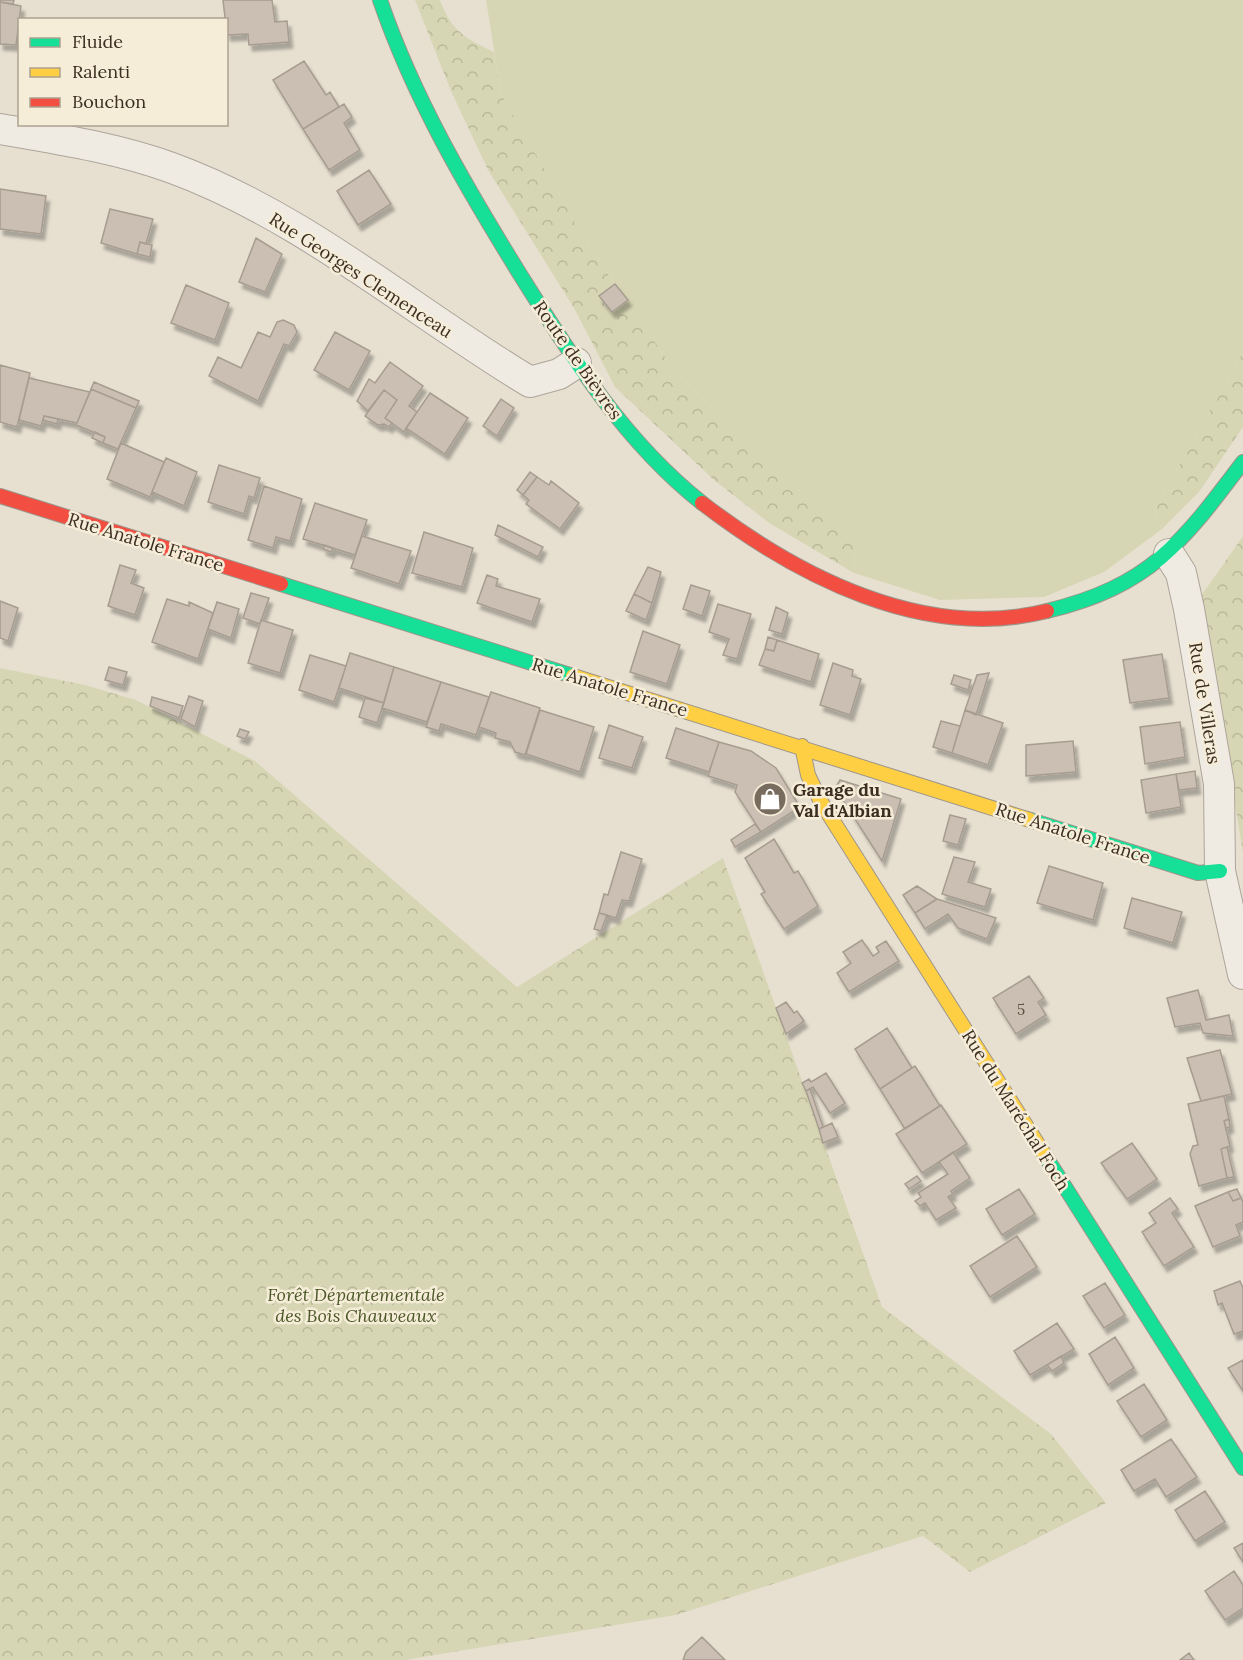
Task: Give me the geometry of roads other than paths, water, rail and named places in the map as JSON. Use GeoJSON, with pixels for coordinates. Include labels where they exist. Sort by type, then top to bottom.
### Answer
{"type":"FeatureCollection","features":[{"type":"Feature","properties":{"kind":"street","name":"Route de Bièvres"},"geometry":{"type":"LineString","coordinates":[[380,0],[408,79],[445,152],[576,363],[622,424],[661,466],[715,515],[781,559],[850,591],[917,612],[962,621],[1012,619],[1077,605],[1134,579],[1168,554]]}},
{"type":"Feature","properties":{"kind":"street","name":"Rue Georges Clemenceau"},"geometry":{"type":"LineString","coordinates":[[0,129],[85,144],[173,168],[244,201],[314,240],[475,349],[530,382],[559,374],[576,363]]}},
{"type":"Feature","properties":{"kind":"street"},"geometry":{"type":"LineString","coordinates":[[1168,554],[1199,519],[1243,462]]}},
{"type":"Feature","properties":{"kind":"street","name":"Rue Anatole France"},"geometry":{"type":"LineString","coordinates":[[0,496],[802,746],[1198,873],[1220,871]]}},
{"type":"Feature","properties":{"kind":"street","name":"Rue de Villeras"},"geometry":{"type":"LineString","coordinates":[[1168,554],[1182,573],[1189,609],[1219,784],[1220,871],[1243,974]]}},
{"type":"Feature","properties":{"kind":"street","name":"Rue du Maréchal Foch"},"geometry":{"type":"LineString","coordinates":[[802,746],[808,775],[821,802],[1243,1468]]}},
{"type":"Feature","properties":{"kind":"place","name":"Garage du Val d'Albian"},"geometry":{"type":"Point","coordinates":[770,799]}},
{"type":"Feature","properties":{"kind":"park label","name":"Forêt Départementale des Bois Chauveaux"},"geometry":{"type":"Point","coordinates":[356,1304]}}]}
